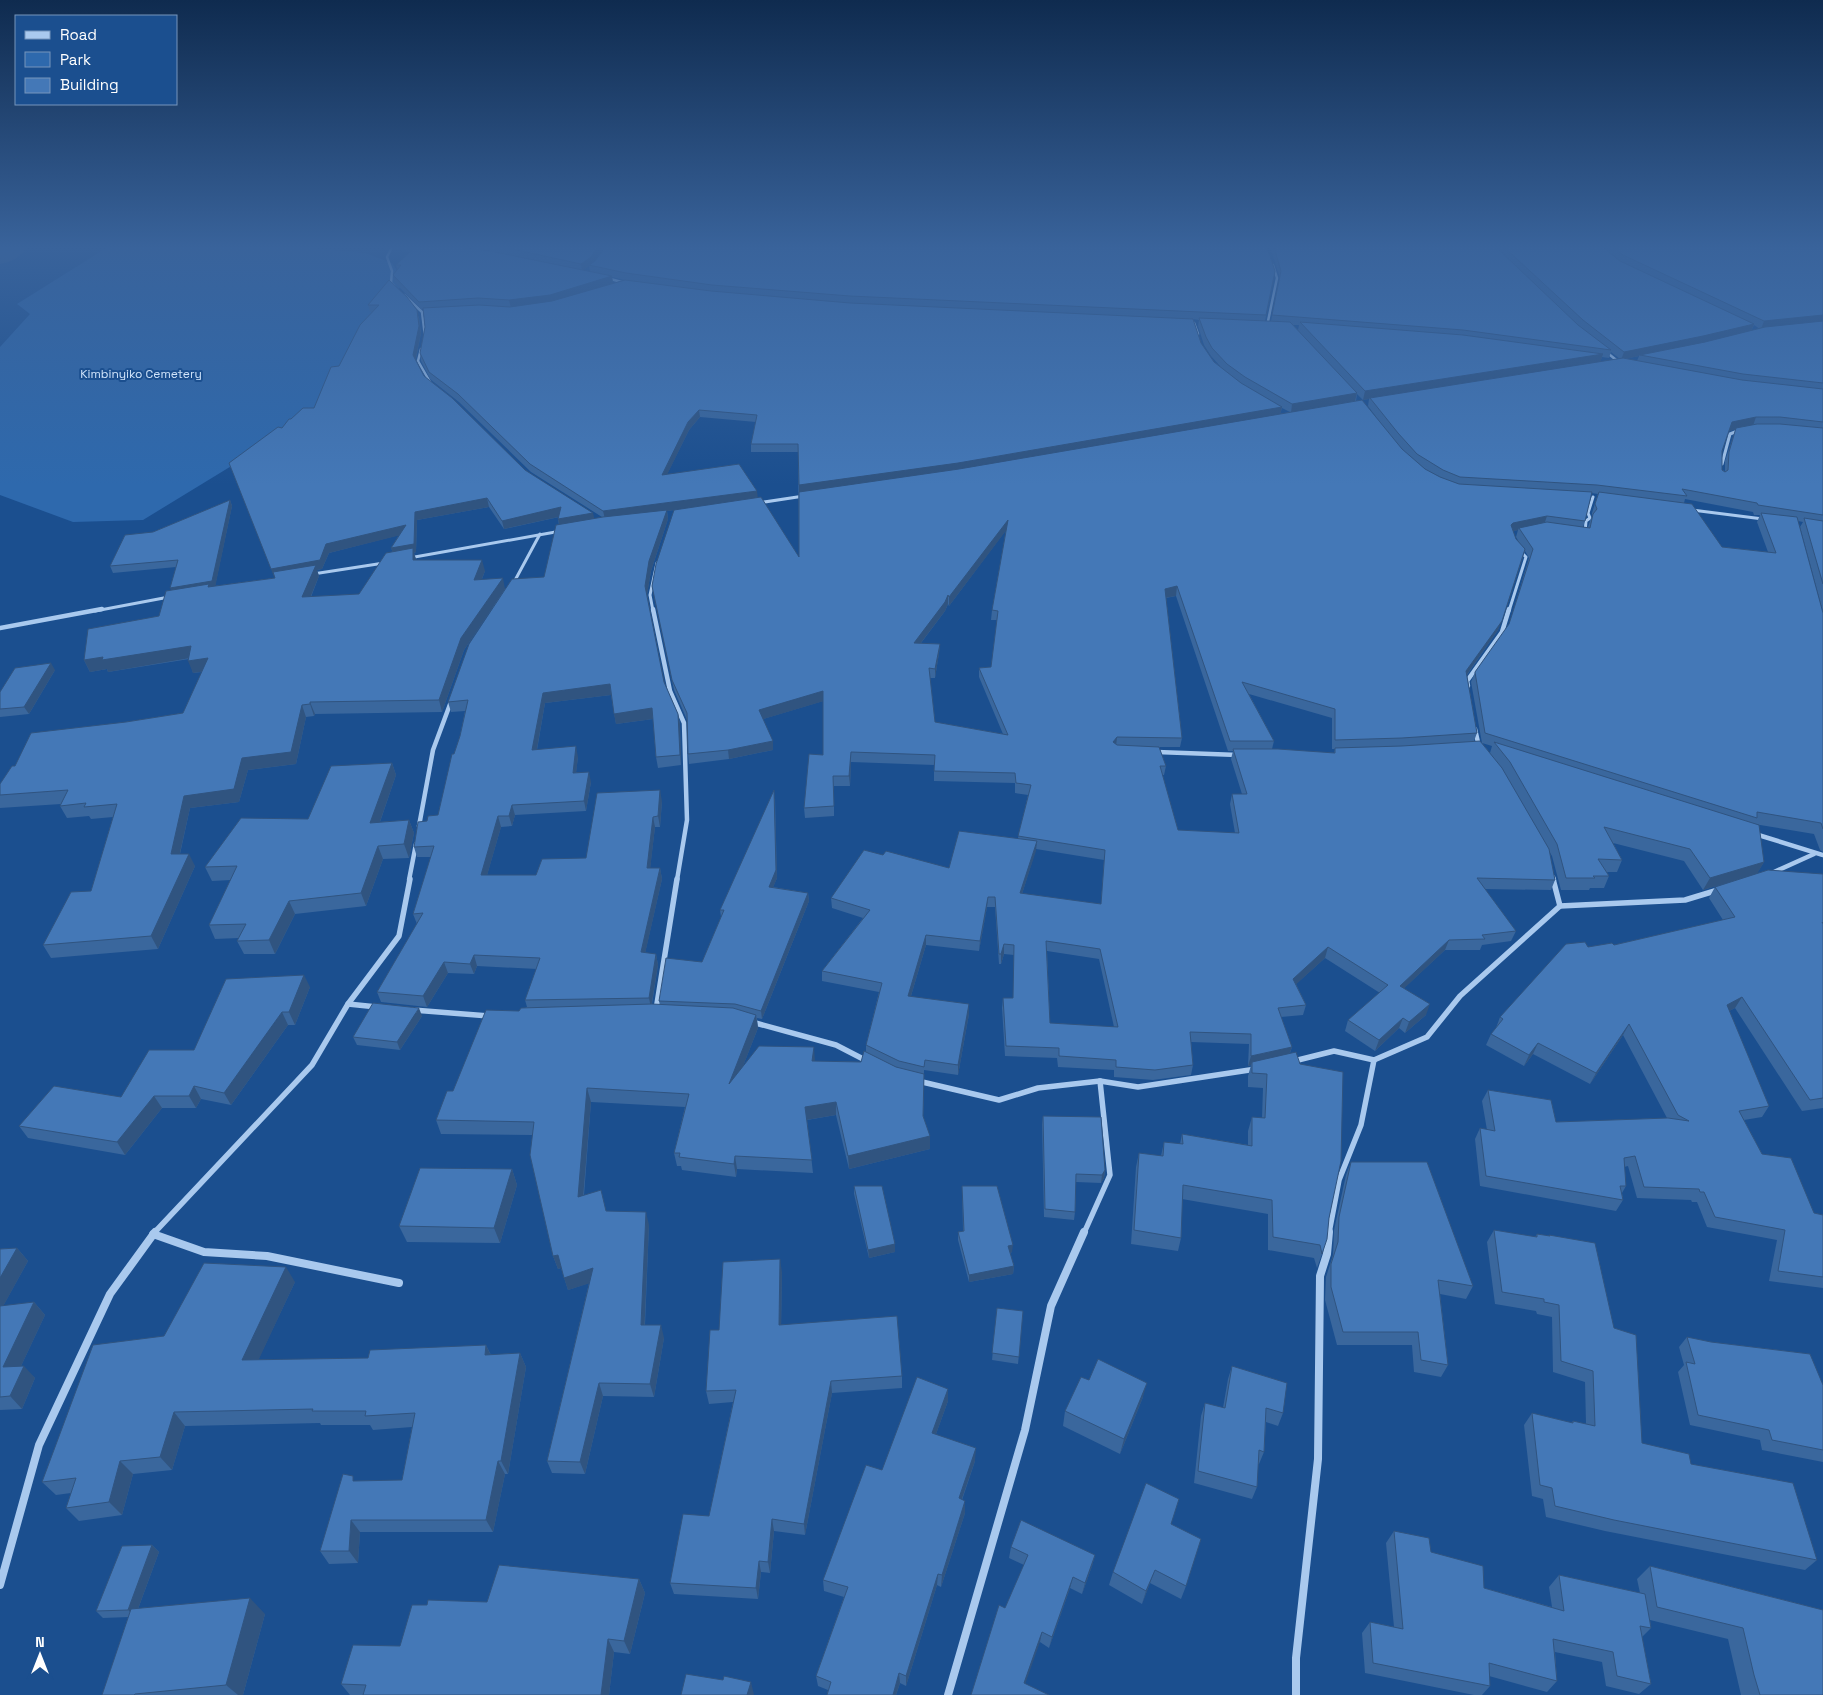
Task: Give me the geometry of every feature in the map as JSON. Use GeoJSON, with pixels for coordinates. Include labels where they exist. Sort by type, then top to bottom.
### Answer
{"type":"FeatureCollection","features":[{"type":"Feature","properties":{"kind":"street"},"geometry":{"type":"LineString","coordinates":[[424,326],[425,336],[418,361],[428,381],[435,386]]}},
{"type":"Feature","properties":{"kind":"street"},"geometry":{"type":"LineString","coordinates":[[1195,326],[1200,342]]}},
{"type":"Feature","properties":{"kind":"street"},"geometry":{"type":"LineString","coordinates":[[1599,346],[1620,363]]}},
{"type":"Feature","properties":{"kind":"street"},"geometry":{"type":"LineString","coordinates":[[1611,363],[1629,361]]}},
{"type":"Feature","properties":{"kind":"street"},"geometry":{"type":"LineString","coordinates":[[1721,468],[1730,434],[1748,429]]}},
{"type":"Feature","properties":{"kind":"street"},"geometry":{"type":"LineString","coordinates":[[752,504],[811,495]]}},
{"type":"Feature","properties":{"kind":"street"},"geometry":{"type":"LineString","coordinates":[[1584,497],[1603,499]]}},
{"type":"Feature","properties":{"kind":"street"},"geometry":{"type":"LineString","coordinates":[[1577,533],[1585,534],[1586,521],[1590,518],[1588,513],[1593,497]]}},
{"type":"Feature","properties":{"kind":"street"},"geometry":{"type":"LineString","coordinates":[[1687,510],[1768,520]]}},
{"type":"Feature","properties":{"kind":"street"},"geometry":{"type":"LineString","coordinates":[[406,558],[568,530]]}},
{"type":"Feature","properties":{"kind":"street"},"geometry":{"type":"LineString","coordinates":[[508,593],[540,534]]}},
{"type":"Feature","properties":{"kind":"street"},"geometry":{"type":"LineString","coordinates":[[1469,690],[1467,681],[1502,632],[1526,557],[1516,546]]}},
{"type":"Feature","properties":{"kind":"street"},"geometry":{"type":"LineString","coordinates":[[655,1013],[687,820],[684,723],[670,691],[650,595],[654,572],[659,559]]}},
{"type":"Feature","properties":{"kind":"street"},"geometry":{"type":"LineString","coordinates":[[309,575],[387,562]]}},
{"type":"Feature","properties":{"kind":"street"},"geometry":{"type":"LineString","coordinates":[[0,628],[171,597]]}},
{"type":"Feature","properties":{"kind":"street"},"geometry":{"type":"LineString","coordinates":[[0,1585],[39,1444],[110,1294],[153,1234],[312,1065],[348,1004],[399,936],[434,750],[456,688]]}},
{"type":"Feature","properties":{"kind":"street"},"geometry":{"type":"LineString","coordinates":[[1473,718],[1478,746]]}},
{"type":"Feature","properties":{"kind":"street"},"geometry":{"type":"LineString","coordinates":[[1468,747],[1478,746],[1486,751]]}},
{"type":"Feature","properties":{"kind":"street"},"geometry":{"type":"LineString","coordinates":[[1155,752],[1241,755]]}},
{"type":"Feature","properties":{"kind":"street"},"geometry":{"type":"LineString","coordinates":[[1751,833],[1814,854],[1823,855]]}},
{"type":"Feature","properties":{"kind":"street"},"geometry":{"type":"LineString","coordinates":[[1767,874],[1814,854]]}},
{"type":"Feature","properties":{"kind":"street"},"geometry":{"type":"LineString","coordinates":[[1550,867],[1560,906]]}},
{"type":"Feature","properties":{"kind":"street"},"geometry":{"type":"LineString","coordinates":[[1286,1062],[1334,1051],[1374,1060],[1427,1037],[1460,996],[1560,906],[1685,900],[1722,889]]}},
{"type":"Feature","properties":{"kind":"street"},"geometry":{"type":"LineString","coordinates":[[348,1004],[388,1008]]}},
{"type":"Feature","properties":{"kind":"street"},"geometry":{"type":"LineString","coordinates":[[407,1009],[496,1016]]}},
{"type":"Feature","properties":{"kind":"street"},"geometry":{"type":"LineString","coordinates":[[647,1014],[664,1014]]}},
{"type":"Feature","properties":{"kind":"street"},"geometry":{"type":"LineString","coordinates":[[745,1020],[836,1045],[871,1063]]}},
{"type":"Feature","properties":{"kind":"street"},"geometry":{"type":"LineString","coordinates":[[1296,1695],[1296,1658],[1318,1459],[1320,1276],[1327,1254],[1329,1227],[1339,1180],[1362,1125],[1374,1060]]}},
{"type":"Feature","properties":{"kind":"street"},"geometry":{"type":"LineString","coordinates":[[906,1078],[999,1100],[1038,1088],[1100,1082],[1138,1087],[1239,1073],[1267,1067]]}},
{"type":"Feature","properties":{"kind":"street"},"geometry":{"type":"LineString","coordinates":[[948,1695],[1026,1430],[1051,1306],[1110,1175],[1100,1082]]}},
{"type":"Feature","properties":{"kind":"street"},"geometry":{"type":"LineString","coordinates":[[153,1234],[204,1252],[267,1256],[399,1283]]}},
{"type":"Feature","properties":{"kind":"green space","name":"Kimbinyiko Cemetery"},"geometry":{"type":"Polygon","coordinates":[[[19,326],[375,326],[318,413],[143,520],[73,522],[0,495],[0,347],[19,326]]]}},
{"type":"Feature","properties":{"kind":"building"},"geometry":{"type":"Polygon","coordinates":[[[359,326],[419,326],[413,355],[424,376],[452,398],[525,470],[593,513],[558,519],[561,507],[502,521],[487,498],[415,512],[414,544],[391,548],[406,525],[326,544],[320,560],[271,569],[229,463],[278,427],[282,428],[289,419],[303,408],[314,408],[331,367],[339,366],[359,326]]]}},
{"type":"Feature","properties":{"kind":"building"},"geometry":{"type":"Polygon","coordinates":[[[1195,326],[1201,343],[1214,362],[1241,383],[1282,407],[958,463],[799,485],[798,444],[751,444],[757,415],[699,410],[688,422],[662,475],[739,464],[757,491],[603,511],[530,464],[458,394],[429,372],[420,353],[425,327],[1195,326]]]}},
{"type":"Feature","properties":{"kind":"building"},"geometry":{"type":"Polygon","coordinates":[[[1202,326],[1294,326],[1357,393],[1292,404],[1245,377],[1227,364],[1212,348],[1202,326]]]}},
{"type":"Feature","properties":{"kind":"building"},"geometry":{"type":"Polygon","coordinates":[[[1304,326],[1351,326],[1463,335],[1603,354],[1365,391],[1304,326]]]}},
{"type":"Feature","properties":{"kind":"building"},"geometry":{"type":"Polygon","coordinates":[[[1413,326],[1579,326],[1611,350],[1463,330],[1413,326]]]}},
{"type":"Feature","properties":{"kind":"building"},"geometry":{"type":"Polygon","coordinates":[[[1591,326],[1745,326],[1703,336],[1624,352],[1591,326]]]}},
{"type":"Feature","properties":{"kind":"building"},"geometry":{"type":"Polygon","coordinates":[[[1823,326],[1823,383],[1743,374],[1640,355],[1705,342],[1765,327],[1823,326]]]}},
{"type":"Feature","properties":{"kind":"building"},"geometry":{"type":"Polygon","coordinates":[[[1623,358],[1742,380],[1823,389],[1823,422],[1780,417],[1756,417],[1732,422],[1722,451],[1722,470],[1725,472],[1728,470],[1729,452],[1736,428],[1757,424],[1780,424],[1823,428],[1823,515],[1758,505],[1757,503],[1682,489],[1687,496],[1597,485],[1460,477],[1443,470],[1417,454],[1370,398],[1623,358]]]}},
{"type":"Feature","properties":{"kind":"building"},"geometry":{"type":"Polygon","coordinates":[[[1362,400],[1402,449],[1425,469],[1440,477],[1459,484],[1592,492],[1585,521],[1547,516],[1511,525],[1516,539],[1525,549],[1502,621],[1466,671],[1477,733],[1335,740],[1335,709],[1242,682],[1274,741],[1230,741],[1177,586],[1165,589],[1182,738],[1117,737],[1113,742],[1117,745],[1159,747],[1166,766],[1160,766],[1178,830],[1239,833],[1232,794],[1247,794],[1233,749],[1278,749],[1335,753],[1335,748],[1480,741],[1502,768],[1549,849],[1555,880],[1477,878],[1516,931],[1482,935],[1485,939],[1449,940],[1400,986],[1430,1004],[1409,1022],[1403,1018],[1379,1040],[1348,1020],[1388,985],[1328,947],[1293,979],[1306,1005],[1278,1008],[1292,1047],[1251,1056],[1251,1034],[1190,1032],[1193,1065],[1155,1070],[1116,1067],[1116,1060],[1059,1056],[1059,1048],[1006,1046],[1003,998],[1013,998],[1014,945],[1004,944],[1001,954],[999,954],[995,897],[988,897],[980,941],[926,935],[908,996],[969,1004],[958,1065],[925,1060],[924,1067],[899,1061],[866,1045],[882,983],[822,971],[870,910],[831,898],[864,850],[883,855],[886,851],[949,868],[959,831],[1037,841],[1020,893],[1101,904],[1105,850],[1018,836],[1031,785],[1016,783],[1015,773],[934,771],[935,755],[851,752],[849,776],[833,776],[834,806],[804,808],[809,754],[823,755],[823,691],[759,710],[773,741],[728,750],[688,754],[687,713],[672,680],[652,586],[656,564],[674,510],[761,497],[799,557],[799,492],[959,469],[1362,400]],[[1008,520],[949,597],[948,595],[945,602],[914,643],[940,644],[935,669],[929,668],[935,722],[1008,735],[979,668],[991,667],[998,611],[992,610],[1008,520]],[[1046,941],[1050,1023],[1118,1027],[1100,949],[1046,941]]]}},
{"type":"Feature","properties":{"kind":"building"},"geometry":{"type":"Polygon","coordinates":[[[1599,492],[1692,504],[1722,547],[1776,553],[1761,513],[1797,517],[1823,613],[1823,829],[1821,823],[1757,812],[1757,818],[1485,733],[1475,672],[1509,624],[1533,549],[1519,528],[1547,522],[1590,528],[1593,514],[1597,509],[1595,504],[1599,492]]]}},
{"type":"Feature","properties":{"kind":"building"},"geometry":{"type":"Polygon","coordinates":[[[230,500],[212,581],[170,588],[178,560],[110,566],[125,535],[153,532],[230,500]]]}},
{"type":"Feature","properties":{"kind":"building"},"geometry":{"type":"Polygon","coordinates":[[[667,510],[649,561],[645,586],[664,682],[678,714],[680,755],[656,757],[652,708],[614,714],[610,684],[543,693],[532,750],[576,746],[573,773],[589,772],[584,801],[512,805],[509,816],[498,816],[481,875],[536,875],[542,859],[586,858],[597,793],[660,790],[658,816],[653,817],[647,868],[660,868],[641,952],[656,954],[649,998],[525,1000],[540,958],[474,955],[470,964],[444,962],[423,996],[377,992],[423,913],[413,914],[434,846],[414,847],[418,822],[427,821],[428,816],[438,815],[452,754],[454,754],[460,736],[468,700],[448,702],[469,644],[512,579],[544,577],[556,525],[603,517],[667,510]]]}},
{"type":"Feature","properties":{"kind":"building"},"geometry":{"type":"Polygon","coordinates":[[[1804,518],[1823,521],[1823,584],[1804,518]]]}},
{"type":"Feature","properties":{"kind":"building"},"geometry":{"type":"Polygon","coordinates":[[[413,548],[413,560],[482,560],[474,580],[503,578],[461,638],[439,700],[310,702],[310,704],[302,705],[291,752],[242,758],[234,789],[184,796],[171,854],[189,854],[151,936],[43,945],[71,892],[91,891],[117,804],[84,807],[86,803],[60,806],[68,790],[0,795],[0,784],[12,766],[15,766],[31,733],[183,713],[208,658],[188,661],[191,646],[102,660],[103,657],[84,660],[88,629],[159,616],[166,591],[209,584],[208,587],[275,578],[273,572],[316,565],[302,597],[359,594],[386,553],[413,548]]]}},
{"type":"Feature","properties":{"kind":"building"},"geometry":{"type":"Polygon","coordinates":[[[51,663],[24,707],[0,709],[0,692],[15,668],[51,663]]]}},
{"type":"Feature","properties":{"kind":"building"},"geometry":{"type":"Polygon","coordinates":[[[1494,742],[1759,825],[1764,862],[1710,878],[1690,849],[1604,827],[1622,860],[1598,859],[1609,876],[1566,878],[1557,844],[1510,762],[1494,742]]]}},
{"type":"Feature","properties":{"kind":"building"},"geometry":{"type":"Polygon","coordinates":[[[392,763],[370,823],[409,820],[404,844],[378,846],[361,893],[289,901],[269,940],[237,941],[246,924],[209,925],[237,866],[205,867],[241,818],[308,819],[331,766],[392,763]]]}},
{"type":"Feature","properties":{"kind":"building"},"geometry":{"type":"Polygon","coordinates":[[[774,790],[776,870],[769,887],[808,893],[761,1011],[735,1004],[659,1001],[666,958],[702,962],[724,910],[720,910],[774,790]]]}},
{"type":"Feature","properties":{"kind":"building"},"geometry":{"type":"Polygon","coordinates":[[[1768,870],[1823,874],[1823,1098],[1810,1100],[1742,997],[1727,1005],[1769,1106],[1739,1111],[1762,1154],[1791,1158],[1814,1213],[1823,1215],[1823,1277],[1778,1271],[1785,1230],[1715,1217],[1704,1192],[1700,1192],[1699,1189],[1644,1187],[1635,1156],[1624,1158],[1626,1186],[1620,1186],[1623,1200],[1486,1176],[1480,1128],[1495,1131],[1488,1090],[1551,1100],[1556,1122],[1668,1118],[1689,1121],[1678,1115],[1629,1024],[1596,1073],[1538,1043],[1529,1055],[1491,1034],[1503,1019],[1500,1017],[1566,944],[1585,942],[1588,947],[1612,943],[1614,945],[1735,917],[1715,887],[1768,870]]]}},
{"type":"Feature","properties":{"kind":"building"},"geometry":{"type":"Polygon","coordinates":[[[304,975],[289,1012],[282,1012],[224,1093],[194,1086],[189,1096],[154,1096],[117,1142],[19,1126],[54,1086],[121,1097],[149,1050],[194,1050],[226,979],[304,975]]]}},
{"type":"Feature","properties":{"kind":"building"},"geometry":{"type":"Polygon","coordinates":[[[373,1003],[419,1008],[397,1042],[353,1037],[373,1003]]]}},
{"type":"Feature","properties":{"kind":"building"},"geometry":{"type":"Polygon","coordinates":[[[652,1004],[733,1008],[756,1015],[729,1084],[759,1046],[814,1047],[812,1061],[861,1062],[864,1051],[896,1067],[924,1074],[923,1116],[930,1136],[848,1156],[836,1102],[805,1107],[812,1160],[735,1156],[734,1164],[679,1157],[680,1153],[674,1153],[689,1094],[587,1088],[578,1197],[601,1190],[606,1211],[646,1212],[641,1325],[661,1325],[650,1384],[599,1383],[580,1462],[547,1461],[593,1268],[564,1278],[558,1255],[553,1256],[530,1155],[534,1122],[436,1120],[447,1091],[453,1091],[486,1010],[519,1011],[521,1008],[652,1004]]]}},
{"type":"Feature","properties":{"kind":"building"},"geometry":{"type":"Polygon","coordinates":[[[1296,1052],[1300,1064],[1343,1072],[1341,1161],[1329,1218],[1327,1239],[1322,1254],[1320,1245],[1273,1237],[1272,1200],[1183,1185],[1181,1238],[1134,1230],[1139,1153],[1163,1156],[1164,1142],[1183,1144],[1182,1134],[1252,1146],[1252,1117],[1265,1118],[1267,1074],[1252,1073],[1252,1062],[1296,1052]]]}},
{"type":"Feature","properties":{"kind":"building"},"geometry":{"type":"Polygon","coordinates":[[[1043,1116],[1101,1117],[1105,1170],[1102,1175],[1076,1174],[1075,1212],[1045,1209],[1043,1116]]]}},
{"type":"Feature","properties":{"kind":"building"},"geometry":{"type":"Polygon","coordinates":[[[1351,1162],[1427,1162],[1473,1286],[1438,1280],[1448,1365],[1421,1360],[1418,1332],[1343,1332],[1331,1287],[1331,1264],[1338,1242],[1339,1217],[1351,1162]]]}},
{"type":"Feature","properties":{"kind":"building"},"geometry":{"type":"Polygon","coordinates":[[[420,1168],[512,1169],[494,1228],[399,1226],[420,1168]]]}},
{"type":"Feature","properties":{"kind":"building"},"geometry":{"type":"Polygon","coordinates":[[[854,1186],[882,1186],[895,1244],[868,1250],[854,1186]]]}},
{"type":"Feature","properties":{"kind":"building"},"geometry":{"type":"Polygon","coordinates":[[[962,1186],[997,1186],[1013,1245],[1008,1246],[1014,1266],[969,1275],[958,1232],[964,1231],[962,1186]]]}},
{"type":"Feature","properties":{"kind":"building"},"geometry":{"type":"Polygon","coordinates":[[[1494,1230],[1537,1237],[1537,1234],[1549,1235],[1595,1243],[1614,1328],[1636,1335],[1642,1443],[1689,1454],[1691,1464],[1793,1483],[1817,1560],[1614,1520],[1555,1506],[1552,1488],[1540,1485],[1532,1413],[1573,1423],[1573,1421],[1595,1426],[1593,1371],[1561,1361],[1559,1305],[1544,1302],[1544,1299],[1502,1292],[1494,1230]]]}},
{"type":"Feature","properties":{"kind":"building"},"geometry":{"type":"Polygon","coordinates":[[[17,1248],[0,1278],[0,1249],[17,1248]]]}},
{"type":"Feature","properties":{"kind":"building"},"geometry":{"type":"Polygon","coordinates":[[[780,1259],[779,1325],[897,1316],[902,1376],[831,1381],[804,1524],[772,1519],[768,1562],[759,1561],[756,1588],[670,1583],[683,1514],[709,1516],[736,1390],[706,1391],[710,1330],[719,1330],[723,1262],[780,1259]]]}},
{"type":"Feature","properties":{"kind":"building"},"geometry":{"type":"Polygon","coordinates":[[[204,1263],[286,1267],[242,1360],[368,1358],[370,1350],[486,1345],[485,1355],[520,1353],[501,1461],[498,1461],[486,1520],[351,1520],[349,1551],[320,1551],[343,1474],[353,1476],[353,1481],[402,1480],[415,1413],[365,1416],[366,1411],[312,1411],[313,1409],[174,1412],[160,1457],[120,1461],[109,1502],[66,1508],[76,1478],[42,1482],[93,1345],[164,1336],[204,1263]]]}},
{"type":"Feature","properties":{"kind":"building"},"geometry":{"type":"Polygon","coordinates":[[[34,1302],[3,1367],[24,1366],[10,1396],[0,1397],[0,1306],[34,1302]]]}},
{"type":"Feature","properties":{"kind":"building"},"geometry":{"type":"Polygon","coordinates":[[[997,1308],[1023,1311],[1019,1357],[992,1353],[997,1308]]]}},
{"type":"Feature","properties":{"kind":"building"},"geometry":{"type":"Polygon","coordinates":[[[1687,1337],[1711,1342],[1810,1354],[1823,1385],[1823,1450],[1772,1440],[1769,1430],[1698,1415],[1686,1362],[1695,1364],[1687,1337]]]}},
{"type":"Feature","properties":{"kind":"building"},"geometry":{"type":"Polygon","coordinates":[[[1098,1359],[1147,1383],[1124,1439],[1065,1411],[1081,1377],[1089,1380],[1098,1359]]]}},
{"type":"Feature","properties":{"kind":"building"},"geometry":{"type":"Polygon","coordinates":[[[1232,1366],[1287,1383],[1283,1413],[1266,1408],[1264,1452],[1259,1450],[1257,1487],[1198,1471],[1205,1403],[1225,1408],[1232,1366]]]}},
{"type":"Feature","properties":{"kind":"building"},"geometry":{"type":"Polygon","coordinates":[[[917,1377],[948,1389],[932,1433],[976,1448],[959,1498],[965,1501],[942,1575],[938,1574],[906,1676],[899,1673],[893,1695],[827,1695],[831,1682],[816,1676],[848,1587],[823,1580],[866,1465],[882,1470],[917,1377]]]}},
{"type":"Feature","properties":{"kind":"building"},"geometry":{"type":"Polygon","coordinates":[[[1146,1483],[1179,1499],[1171,1524],[1201,1539],[1186,1586],[1155,1570],[1146,1591],[1113,1572],[1146,1483]]]}},
{"type":"Feature","properties":{"kind":"building"},"geometry":{"type":"Polygon","coordinates":[[[1021,1520],[1095,1555],[1085,1583],[1073,1577],[1052,1637],[1042,1632],[1024,1683],[1049,1695],[971,1695],[999,1605],[1005,1608],[1028,1555],[1011,1547],[1021,1520]]]}},
{"type":"Feature","properties":{"kind":"building"},"geometry":{"type":"Polygon","coordinates":[[[1394,1531],[1429,1538],[1431,1552],[1483,1566],[1484,1588],[1564,1611],[1559,1575],[1645,1594],[1651,1628],[1640,1626],[1651,1684],[1617,1676],[1613,1652],[1553,1639],[1557,1681],[1489,1663],[1490,1686],[1373,1663],[1370,1622],[1403,1629],[1394,1531]]]}},
{"type":"Feature","properties":{"kind":"building"},"geometry":{"type":"Polygon","coordinates":[[[152,1545],[128,1610],[96,1611],[122,1546],[152,1545]]]}},
{"type":"Feature","properties":{"kind":"building"},"geometry":{"type":"Polygon","coordinates":[[[499,1565],[639,1579],[624,1641],[608,1639],[601,1695],[363,1695],[366,1685],[341,1684],[353,1645],[400,1646],[412,1605],[427,1605],[428,1600],[487,1602],[499,1565]]]}},
{"type":"Feature","properties":{"kind":"building"},"geometry":{"type":"Polygon","coordinates":[[[1650,1566],[1823,1610],[1823,1695],[1760,1695],[1743,1628],[1657,1607],[1650,1566]]]}},
{"type":"Feature","properties":{"kind":"building"},"geometry":{"type":"Polygon","coordinates":[[[250,1598],[226,1685],[134,1695],[102,1695],[131,1609],[250,1598]]]}},
{"type":"Feature","properties":{"kind":"building"},"geometry":{"type":"Polygon","coordinates":[[[686,1674],[723,1680],[724,1676],[751,1682],[747,1695],[681,1695],[686,1674]]]}}]}
